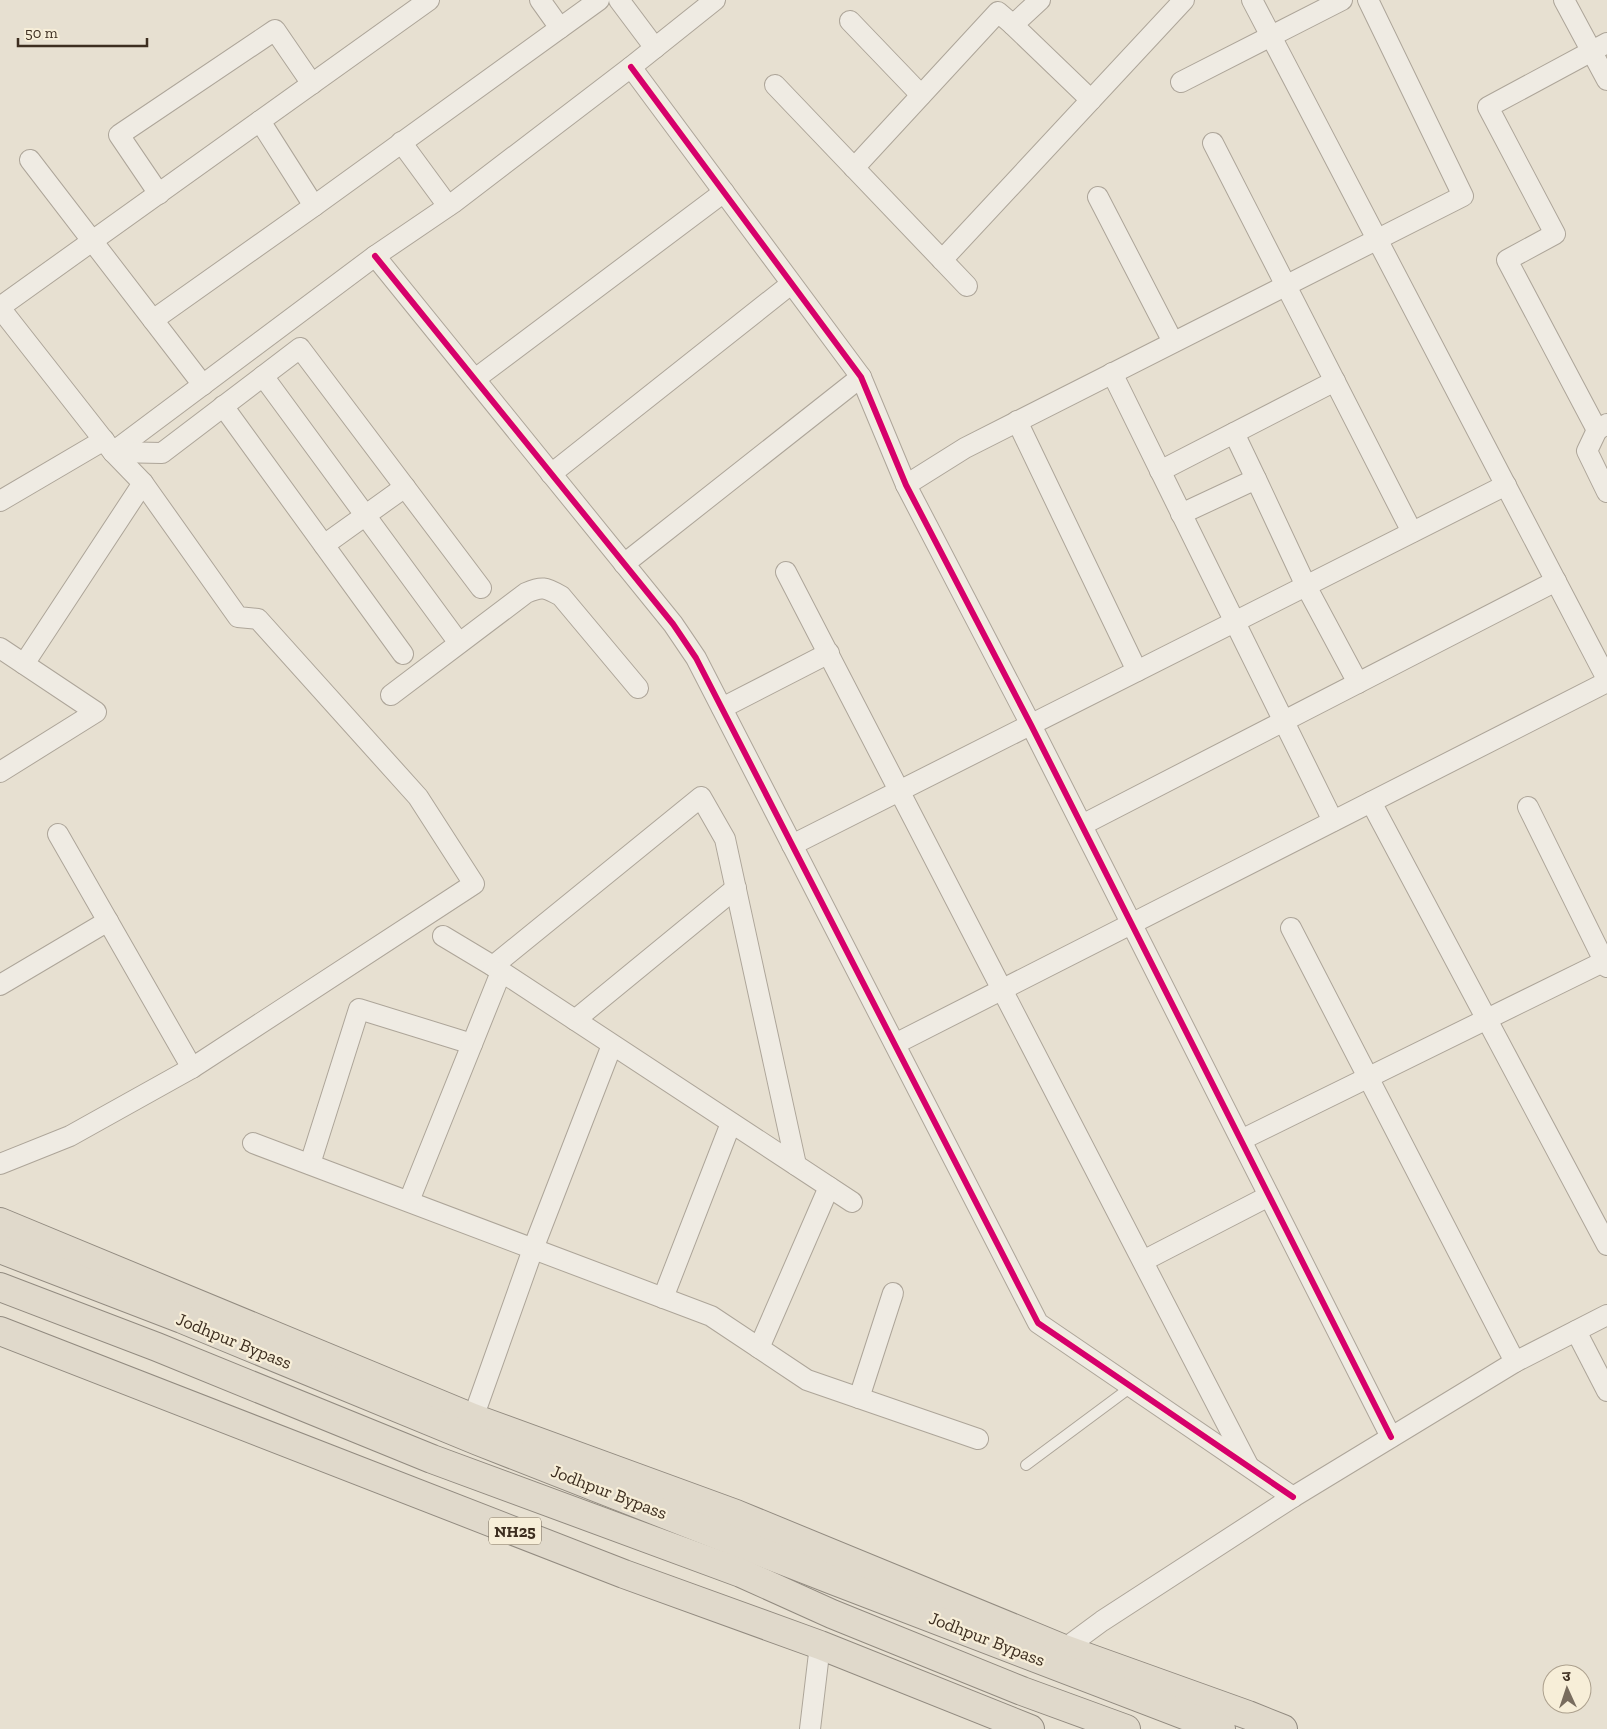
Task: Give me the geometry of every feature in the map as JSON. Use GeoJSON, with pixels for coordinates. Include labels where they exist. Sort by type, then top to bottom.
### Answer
{"type":"FeatureCollection","features":[{"type":"Feature","properties":{"kind":"highway"},"geometry":{"type":"LineString","coordinates":[[0,1222],[473,1418],[736,1514],[1064,1648],[1283,1729]]}},
{"type":"Feature","properties":{"kind":"highway","name":"Jodhpur Bypass"},"geometry":{"type":"LineString","coordinates":[[0,1249],[182,1319],[391,1405],[817,1574],[1221,1729]]}},
{"type":"Feature","properties":{"kind":"highway","name":"Jodhpur Bypass"},"geometry":{"type":"LineString","coordinates":[[0,1287],[432,1459],[741,1573],[841,1618],[1022,1691],[1126,1729]]}},
{"type":"Feature","properties":{"kind":"highway","name":"NH25"},"geometry":{"type":"LineString","coordinates":[[0,1331],[624,1574],[820,1645],[1030,1729]]}},
{"type":"Feature","properties":{"kind":"street"},"geometry":{"type":"LineString","coordinates":[[0,1164],[70,1136],[192,1068],[474,884],[418,797],[258,619],[238,617],[143,483],[109,446],[0,308],[429,0]]}},
{"type":"Feature","properties":{"kind":"street"},"geometry":{"type":"LineString","coordinates":[[540,0],[560,28]]}},
{"type":"Feature","properties":{"kind":"street"},"geometry":{"type":"LineString","coordinates":[[152,320],[314,206],[599,0]]}},
{"type":"Feature","properties":{"kind":"street"},"geometry":{"type":"LineString","coordinates":[[619,0],[656,48]]}},
{"type":"Feature","properties":{"kind":"street"},"geometry":{"type":"LineString","coordinates":[[1,496],[109,446],[203,385],[375,256],[448,206],[656,48],[715,0]]}},
{"type":"Feature","properties":{"kind":"street"},"geometry":{"type":"LineString","coordinates":[[1012,25],[1040,0]]}},
{"type":"Feature","properties":{"kind":"street"},"geometry":{"type":"LineString","coordinates":[[942,260],[1184,0]]}},
{"type":"Feature","properties":{"kind":"street"},"geometry":{"type":"LineString","coordinates":[[895,1044],[1607,681],[1252,0]]}},
{"type":"Feature","properties":{"kind":"street"},"geometry":{"type":"LineString","coordinates":[[1181,82],[1342,0]]}},
{"type":"Feature","properties":{"kind":"street"},"geometry":{"type":"LineString","coordinates":[[906,485],[965,448],[1017,421],[1463,196],[1368,0]]}},
{"type":"Feature","properties":{"kind":"street"},"geometry":{"type":"LineString","coordinates":[[1564,0],[1599,47],[1607,80]]}},
{"type":"Feature","properties":{"kind":"street"},"geometry":{"type":"LineString","coordinates":[[854,168],[921,95],[992,6],[1091,100]]}},
{"type":"Feature","properties":{"kind":"street"},"geometry":{"type":"LineString","coordinates":[[850,21],[921,95]]}},
{"type":"Feature","properties":{"kind":"street"},"geometry":{"type":"LineString","coordinates":[[159,194],[119,136],[275,30],[312,84]]}},
{"type":"Feature","properties":{"kind":"street"},"geometry":{"type":"LineString","coordinates":[[1599,47],[1488,107],[1555,234],[1507,260],[1602,427],[1586,451],[1607,492]]}},
{"type":"Feature","properties":{"kind":"street"},"geometry":{"type":"LineString","coordinates":[[631,67],[861,377],[906,485],[1031,725],[1392,1437]]}},
{"type":"Feature","properties":{"kind":"street"},"geometry":{"type":"LineString","coordinates":[[775,85],[968,286]]}},
{"type":"Feature","properties":{"kind":"street"},"geometry":{"type":"LineString","coordinates":[[260,121],[314,206]]}},
{"type":"Feature","properties":{"kind":"street"},"geometry":{"type":"LineString","coordinates":[[401,142],[448,206]]}},
{"type":"Feature","properties":{"kind":"street"},"geometry":{"type":"LineString","coordinates":[[1214,143],[1412,532]]}},
{"type":"Feature","properties":{"kind":"street"},"geometry":{"type":"LineString","coordinates":[[30,160],[203,385]]}},
{"type":"Feature","properties":{"kind":"street"},"geometry":{"type":"LineString","coordinates":[[475,379],[724,192]]}},
{"type":"Feature","properties":{"kind":"street"},"geometry":{"type":"LineString","coordinates":[[1098,197],[1173,342]]}},
{"type":"Feature","properties":{"kind":"street"},"geometry":{"type":"LineString","coordinates":[[375,256],[673,624],[696,658],[1038,1323],[1293,1497]]}},
{"type":"Feature","properties":{"kind":"street"},"geometry":{"type":"LineString","coordinates":[[551,474],[792,284]]}},
{"type":"Feature","properties":{"kind":"street"},"geometry":{"type":"LineString","coordinates":[[109,446],[162,453],[300,348],[481,588]]}},
{"type":"Feature","properties":{"kind":"street"},"geometry":{"type":"LineString","coordinates":[[1112,373],[1333,821]]}},
{"type":"Feature","properties":{"kind":"street"},"geometry":{"type":"LineString","coordinates":[[263,376],[459,643]]}},
{"type":"Feature","properties":{"kind":"street"},"geometry":{"type":"LineString","coordinates":[[624,564],[861,377]]}},
{"type":"Feature","properties":{"kind":"street"},"geometry":{"type":"LineString","coordinates":[[1160,471],[1335,381]]}},
{"type":"Feature","properties":{"kind":"street"},"geometry":{"type":"LineString","coordinates":[[223,406],[403,654]]}},
{"type":"Feature","properties":{"kind":"street"},"geometry":{"type":"LineString","coordinates":[[1017,421],[1137,671]]}},
{"type":"Feature","properties":{"kind":"street"},"geometry":{"type":"LineString","coordinates":[[1234,434],[1306,586],[1358,683]]}},
{"type":"Feature","properties":{"kind":"street"},"geometry":{"type":"LineString","coordinates":[[1181,514],[1256,478]]}},
{"type":"Feature","properties":{"kind":"street"},"geometry":{"type":"LineString","coordinates":[[24,664],[143,483]]}},
{"type":"Feature","properties":{"kind":"street"},"geometry":{"type":"LineString","coordinates":[[792,845],[1506,485]]}},
{"type":"Feature","properties":{"kind":"street"},"geometry":{"type":"LineString","coordinates":[[324,545],[405,487]]}},
{"type":"Feature","properties":{"kind":"street"},"geometry":{"type":"LineString","coordinates":[[786,572],[1249,1468]]}},
{"type":"Feature","properties":{"kind":"street"},"geometry":{"type":"LineString","coordinates":[[1082,825],[1556,581]]}},
{"type":"Feature","properties":{"kind":"street"},"geometry":{"type":"LineString","coordinates":[[391,696],[526,593],[538,588],[547,588],[561,596],[638,688]]}},
{"type":"Feature","properties":{"kind":"street"},"geometry":{"type":"LineString","coordinates":[[0,648],[96,712],[0,772]]}},
{"type":"Feature","properties":{"kind":"street"},"geometry":{"type":"LineString","coordinates":[[722,708],[829,653]]}},
{"type":"Feature","properties":{"kind":"street"},"geometry":{"type":"LineString","coordinates":[[409,1202],[472,1044],[497,969],[701,797],[725,839],[796,1166]]}},
{"type":"Feature","properties":{"kind":"street"},"geometry":{"type":"LineString","coordinates":[[1371,802],[1607,1245]]}},
{"type":"Feature","properties":{"kind":"street"},"geometry":{"type":"LineString","coordinates":[[1241,1140],[1486,1019],[1606,963],[1528,807]]}},
{"type":"Feature","properties":{"kind":"street"},"geometry":{"type":"LineString","coordinates":[[58,834],[192,1068]]}},
{"type":"Feature","properties":{"kind":"street"},"geometry":{"type":"LineString","coordinates":[[575,1020],[736,888]]}},
{"type":"Feature","properties":{"kind":"street"},"geometry":{"type":"LineString","coordinates":[[0,986],[108,921]]}},
{"type":"Feature","properties":{"kind":"street"},"geometry":{"type":"LineString","coordinates":[[1291,928],[1515,1362]]}},
{"type":"Feature","properties":{"kind":"street"},"geometry":{"type":"LineString","coordinates":[[443,936],[497,969],[852,1202]]}},
{"type":"Feature","properties":{"kind":"street"},"geometry":{"type":"LineString","coordinates":[[310,1164],[359,1009],[472,1044]]}},
{"type":"Feature","properties":{"kind":"street"},"geometry":{"type":"LineString","coordinates":[[473,1418],[533,1249],[612,1045]]}},
{"type":"Feature","properties":{"kind":"street"},"geometry":{"type":"LineString","coordinates":[[663,1298],[731,1123]]}},
{"type":"Feature","properties":{"kind":"street"},"geometry":{"type":"LineString","coordinates":[[253,1142],[711,1316],[807,1380],[978,1439]]}},
{"type":"Feature","properties":{"kind":"street"},"geometry":{"type":"LineString","coordinates":[[759,1348],[829,1187]]}},
{"type":"Feature","properties":{"kind":"street"},"geometry":{"type":"LineString","coordinates":[[1143,1262],[1269,1196]]}},
{"type":"Feature","properties":{"kind":"street"},"geometry":{"type":"LineString","coordinates":[[859,1398],[893,1293]]}},
{"type":"Feature","properties":{"kind":"street"},"geometry":{"type":"LineString","coordinates":[[1064,1648],[1102,1621],[1293,1497],[1515,1362],[1607,1315]]}},
{"type":"Feature","properties":{"kind":"street"},"geometry":{"type":"LineString","coordinates":[[1576,1331],[1607,1390]]}},
{"type":"Feature","properties":{"kind":"street"},"geometry":{"type":"LineString","coordinates":[[810,1729],[820,1645]]}},
{"type":"Feature","properties":{"kind":"lane"},"geometry":{"type":"LineString","coordinates":[[1026,1465],[1131,1387]]}},
{"type":"Feature","properties":{"kind":"cycle path"},"geometry":{"type":"LineString","coordinates":[[631,67],[861,377],[906,485],[1031,725],[1391,1437]]}},
{"type":"Feature","properties":{"kind":"cycle path"},"geometry":{"type":"LineString","coordinates":[[375,256],[673,624],[696,658],[1038,1323],[1293,1497]]}}]}
